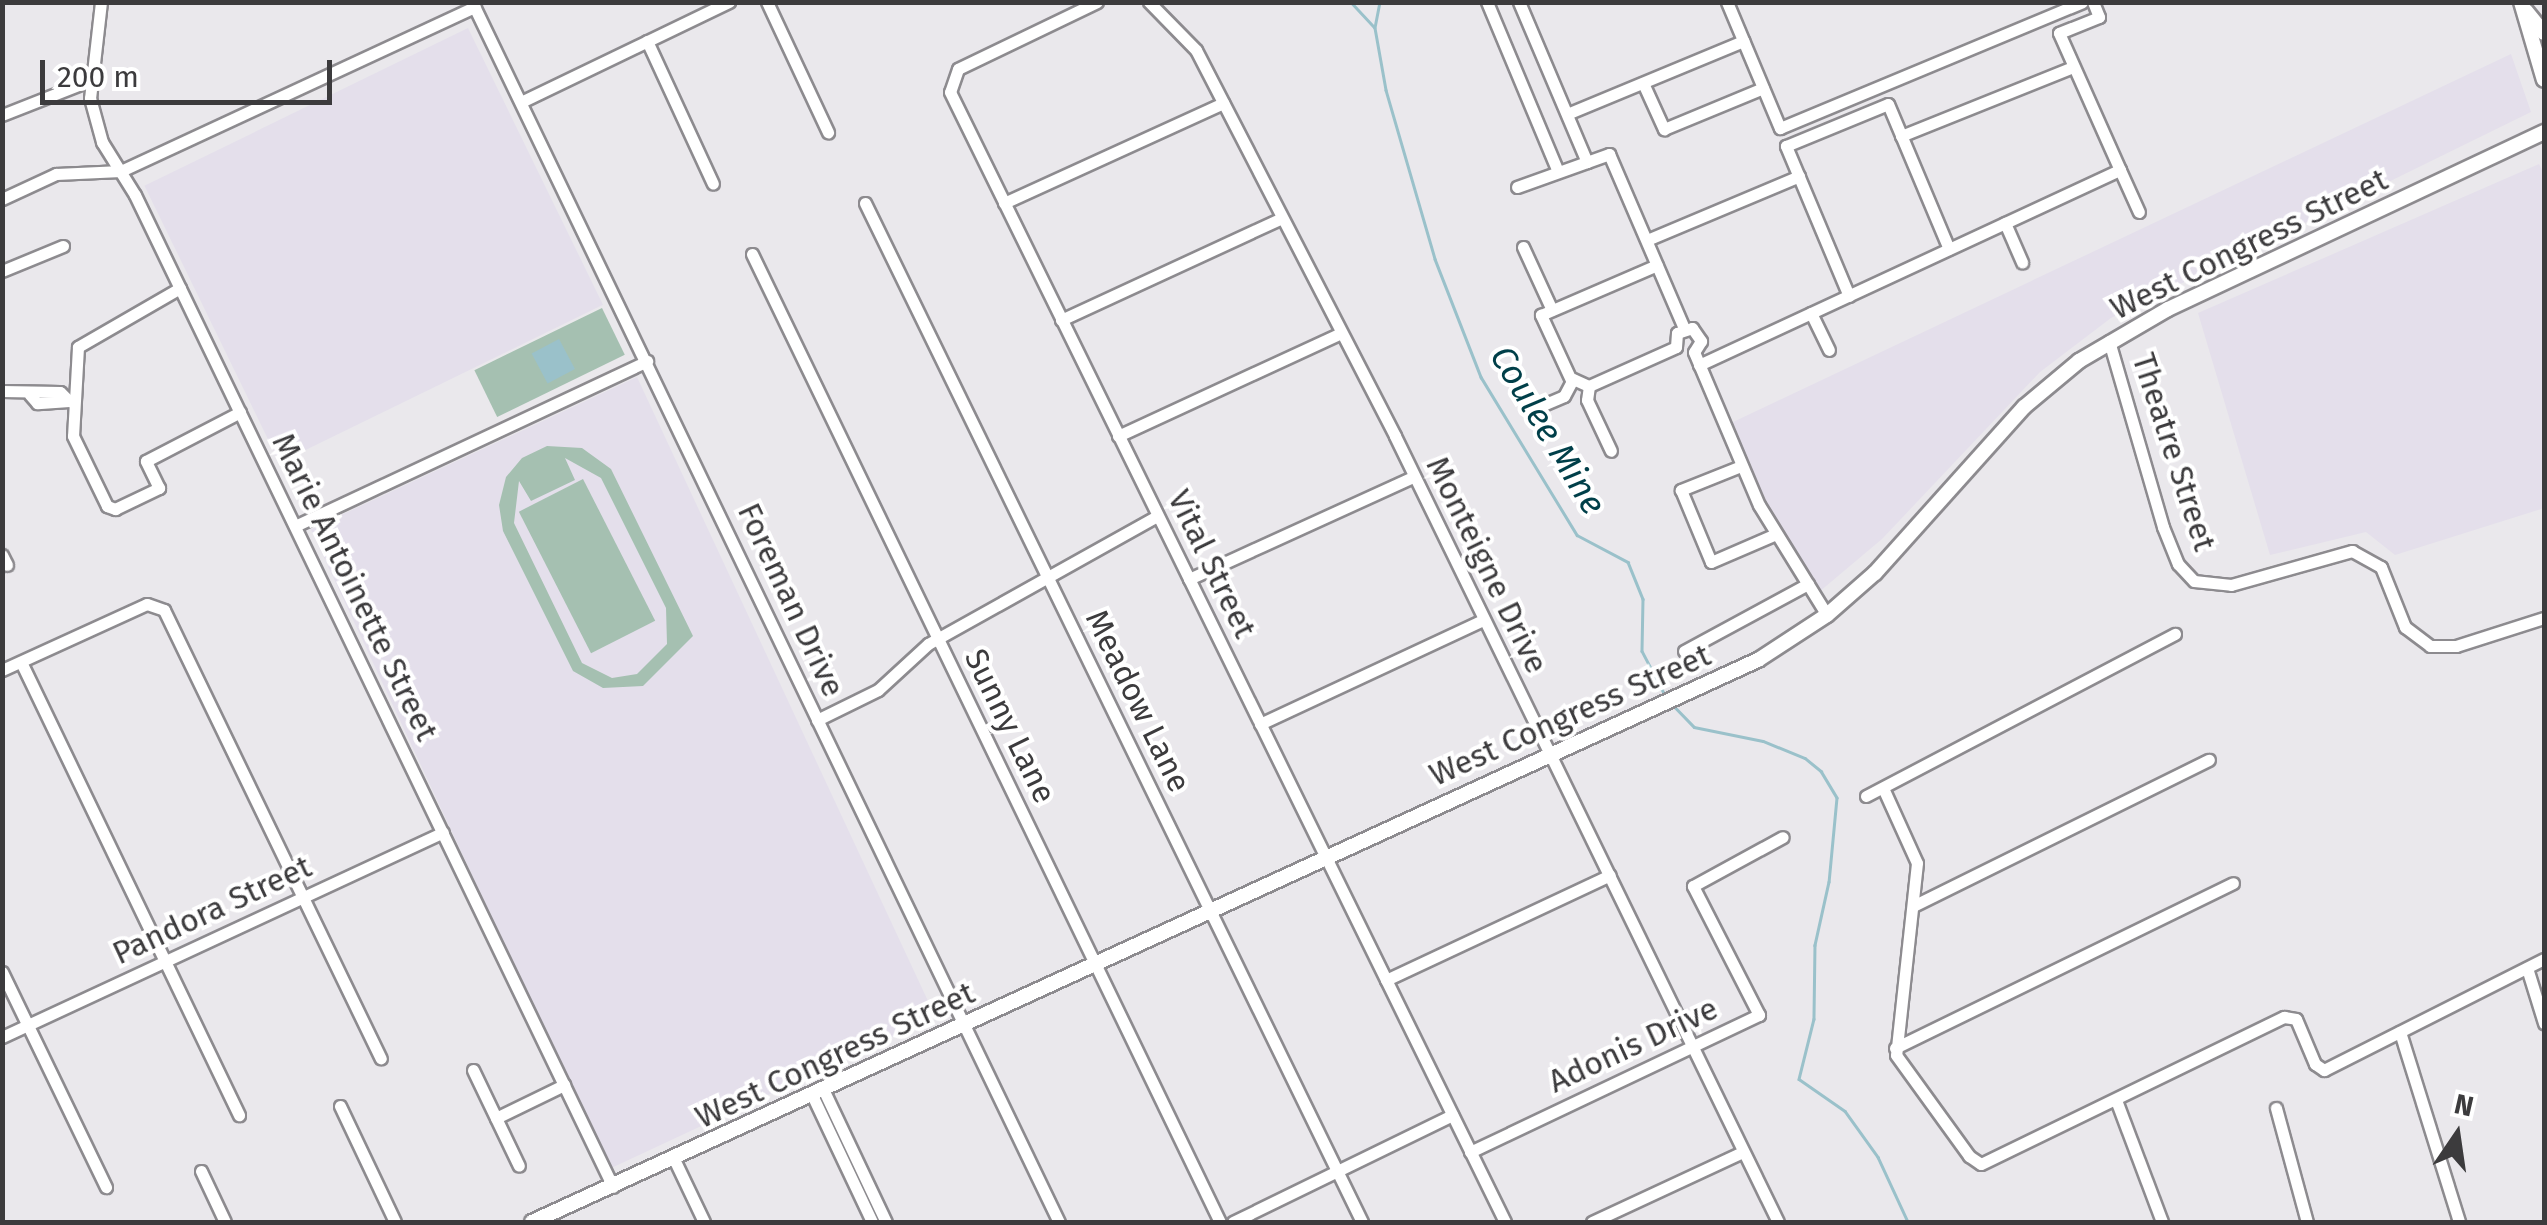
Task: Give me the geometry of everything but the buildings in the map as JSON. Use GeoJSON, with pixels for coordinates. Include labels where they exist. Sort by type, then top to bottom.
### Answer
{"type":"FeatureCollection","features":[{"type":"Feature","properties":{"kind":"main road"},"geometry":{"type":"LineString","coordinates":[[2521,4],[2544,33]]}},
{"type":"Feature","properties":{"kind":"main road"},"geometry":{"type":"LineString","coordinates":[[2521,4],[2544,80]]}},
{"type":"Feature","properties":{"kind":"main road","name":"West Congress Street"},"geometry":{"type":"LineString","coordinates":[[532,1222],[549,1219],[1325,855],[1551,757],[1780,648],[1827,616],[1876,573],[2024,407],[2109,341],[2544,132]]}},
{"type":"Feature","properties":{"kind":"street","name":"Marie Antoinette Street"},"geometry":{"type":"LineString","coordinates":[[101,2],[91,80],[94,118],[444,832],[613,1188]]}},
{"type":"Feature","properties":{"kind":"street"},"geometry":{"type":"LineString","coordinates":[[521,102],[729,2]]}},
{"type":"Feature","properties":{"kind":"street"},"geometry":{"type":"LineString","coordinates":[[767,2],[828,132]]}},
{"type":"Feature","properties":{"kind":"street","name":"Vital Street"},"geometry":{"type":"LineString","coordinates":[[1097,2],[951,76],[950,92],[1505,1222]]}},
{"type":"Feature","properties":{"kind":"street","name":"Monteigne Drive"},"geometry":{"type":"LineString","coordinates":[[1149,2],[1187,36],[1223,103],[1484,620],[1778,1222]]}},
{"type":"Feature","properties":{"kind":"street"},"geometry":{"type":"LineString","coordinates":[[1487,2],[1558,172]]}},
{"type":"Feature","properties":{"kind":"street"},"geometry":{"type":"LineString","coordinates":[[1519,2],[1587,162]]}},
{"type":"Feature","properties":{"kind":"street"},"geometry":{"type":"LineString","coordinates":[[1727,2],[1780,128],[2082,2]]}},
{"type":"Feature","properties":{"kind":"street"},"geometry":{"type":"LineString","coordinates":[[2043,2],[2049,16]]}},
{"type":"Feature","properties":{"kind":"street"},"geometry":{"type":"LineString","coordinates":[[2093,2],[2100,17],[2059,33],[2139,212]]}},
{"type":"Feature","properties":{"kind":"street"},"geometry":{"type":"LineString","coordinates":[[2,199],[56,174],[121,171],[473,5]]}},
{"type":"Feature","properties":{"kind":"street","name":"Foreman Drive"},"geometry":{"type":"LineString","coordinates":[[473,5],[1059,1222]]}},
{"type":"Feature","properties":{"kind":"street"},"geometry":{"type":"LineString","coordinates":[[648,41],[713,184]]}},
{"type":"Feature","properties":{"kind":"street"},"geometry":{"type":"LineString","coordinates":[[1567,114],[1743,42]]}},
{"type":"Feature","properties":{"kind":"street"},"geometry":{"type":"LineString","coordinates":[[1901,136],[2073,67]]}},
{"type":"Feature","properties":{"kind":"street"},"geometry":{"type":"LineString","coordinates":[[2,114],[91,80]]}},
{"type":"Feature","properties":{"kind":"street"},"geometry":{"type":"LineString","coordinates":[[1642,83],[1664,129],[1763,88]]}},
{"type":"Feature","properties":{"kind":"street"},"geometry":{"type":"LineString","coordinates":[[1880,86],[1949,249]]}},
{"type":"Feature","properties":{"kind":"street"},"geometry":{"type":"LineString","coordinates":[[1004,203],[1223,103]]}},
{"type":"Feature","properties":{"kind":"street"},"geometry":{"type":"LineString","coordinates":[[1849,296],[1786,146],[1888,104]]}},
{"type":"Feature","properties":{"kind":"street"},"geometry":{"type":"LineString","coordinates":[[1823,110],[1830,128]]}},
{"type":"Feature","properties":{"kind":"street"},"geometry":{"type":"LineString","coordinates":[[1517,187],[1609,154],[1684,328],[1701,336],[1696,359],[1741,466],[1776,534],[1827,616]]}},
{"type":"Feature","properties":{"kind":"street"},"geometry":{"type":"LineString","coordinates":[[1696,359],[1811,313],[2120,170]]}},
{"type":"Feature","properties":{"kind":"street"},"geometry":{"type":"LineString","coordinates":[[1647,240],[1799,176]]}},
{"type":"Feature","properties":{"kind":"street","name":"Meadow Lane"},"geometry":{"type":"LineString","coordinates":[[864,203],[1362,1222]]}},
{"type":"Feature","properties":{"kind":"street"},"geometry":{"type":"LineString","coordinates":[[1062,320],[1280,219]]}},
{"type":"Feature","properties":{"kind":"street"},"geometry":{"type":"LineString","coordinates":[[2005,223],[2022,262]]}},
{"type":"Feature","properties":{"kind":"street"},"geometry":{"type":"LineString","coordinates":[[2,271],[63,246]]}},
{"type":"Feature","properties":{"kind":"street"},"geometry":{"type":"LineString","coordinates":[[1523,247],[1552,310]]}},
{"type":"Feature","properties":{"kind":"street","name":"Sunny Lane"},"geometry":{"type":"LineString","coordinates":[[752,254],[1220,1222]]}},
{"type":"Feature","properties":{"kind":"street"},"geometry":{"type":"LineString","coordinates":[[1657,265],[1540,316],[1571,380],[1589,386],[1676,347]]}},
{"type":"Feature","properties":{"kind":"street"},"geometry":{"type":"LineString","coordinates":[[180,288],[78,347],[71,401],[73,436],[107,506],[115,509],[159,488],[146,460],[240,412]]}},
{"type":"Feature","properties":{"kind":"street"},"geometry":{"type":"LineString","coordinates":[[1811,313],[1829,350]]}},
{"type":"Feature","properties":{"kind":"street"},"geometry":{"type":"LineString","coordinates":[[1676,347],[1675,336],[1684,328]]}},
{"type":"Feature","properties":{"kind":"street"},"geometry":{"type":"LineString","coordinates":[[1118,436],[1337,334]]}},
{"type":"Feature","properties":{"kind":"street","name":"Theatre Street"},"geometry":{"type":"LineString","coordinates":[[2109,341],[2163,526],[2178,564],[2194,581],[2231,585],[2352,551],[2381,567],[2405,627],[2430,646],[2456,646],[2544,618]]}},
{"type":"Feature","properties":{"kind":"street"},"geometry":{"type":"LineString","coordinates":[[1676,347],[1696,359]]}},
{"type":"Feature","properties":{"kind":"street"},"geometry":{"type":"LineString","coordinates":[[295,526],[647,361]]}},
{"type":"Feature","properties":{"kind":"street"},"geometry":{"type":"LineString","coordinates":[[1536,408],[1564,396],[1571,380]]}},
{"type":"Feature","properties":{"kind":"street"},"geometry":{"type":"LineString","coordinates":[[1589,386],[1587,400],[1611,451]]}},
{"type":"Feature","properties":{"kind":"street"},"geometry":{"type":"LineString","coordinates":[[2,391],[30,395],[37,403],[71,401]]}},
{"type":"Feature","properties":{"kind":"street"},"geometry":{"type":"LineString","coordinates":[[1564,396],[1574,405],[1587,400]]}},
{"type":"Feature","properties":{"kind":"street"},"geometry":{"type":"LineString","coordinates":[[1741,466],[1680,490],[1712,562],[1776,534]]}},
{"type":"Feature","properties":{"kind":"street"},"geometry":{"type":"LineString","coordinates":[[1189,579],[1413,477]]}},
{"type":"Feature","properties":{"kind":"street"},"geometry":{"type":"LineString","coordinates":[[818,720],[878,690],[937,639],[1157,516]]}},
{"type":"Feature","properties":{"kind":"street"},"geometry":{"type":"LineString","coordinates":[[1684,651],[1808,584]]}},
{"type":"Feature","properties":{"kind":"street"},"geometry":{"type":"LineString","coordinates":[[2,670],[156,604],[381,1058]]}},
{"type":"Feature","properties":{"kind":"street"},"geometry":{"type":"LineString","coordinates":[[1260,724],[1484,620]]}},
{"type":"Feature","properties":{"kind":"street"},"geometry":{"type":"LineString","coordinates":[[1866,796],[2175,634]]}},
{"type":"Feature","properties":{"kind":"street"},"geometry":{"type":"LineString","coordinates":[[20,662],[239,1115]]}},
{"type":"Feature","properties":{"kind":"street"},"geometry":{"type":"LineString","coordinates":[[1913,906],[2209,760]]}},
{"type":"Feature","properties":{"kind":"street"},"geometry":{"type":"LineString","coordinates":[[1883,788],[1915,854],[1913,906],[1895,1048],[1969,1156],[1981,1164],[2284,1017],[2300,1024],[2320,1070],[2544,959]]}},
{"type":"Feature","properties":{"kind":"street","name":"Pandora Street"},"geometry":{"type":"LineString","coordinates":[[2,1037],[444,832]]}},
{"type":"Feature","properties":{"kind":"street","name":"Adonis Drive"},"geometry":{"type":"LineString","coordinates":[[1470,1152],[1759,1016],[1694,886],[1783,837]]}},
{"type":"Feature","properties":{"kind":"street"},"geometry":{"type":"LineString","coordinates":[[1386,980],[1610,876]]}},
{"type":"Feature","properties":{"kind":"street"},"geometry":{"type":"LineString","coordinates":[[1895,1048],[2233,883]]}},
{"type":"Feature","properties":{"kind":"street"},"geometry":{"type":"LineString","coordinates":[[2527,968],[2544,1022]]}},
{"type":"Feature","properties":{"kind":"street"},"geometry":{"type":"LineString","coordinates":[[2,972],[106,1187]]}},
{"type":"Feature","properties":{"kind":"street"},"geometry":{"type":"LineString","coordinates":[[2400,1032],[2460,1222]]}},
{"type":"Feature","properties":{"kind":"street"},"geometry":{"type":"LineString","coordinates":[[473,1070],[519,1166]]}},
{"type":"Feature","properties":{"kind":"street"},"geometry":{"type":"LineString","coordinates":[[496,1118],[564,1085]]}},
{"type":"Feature","properties":{"kind":"street"},"geometry":{"type":"LineString","coordinates":[[819,1094],[866,1196],[886,1222]]}},
{"type":"Feature","properties":{"kind":"street"},"geometry":{"type":"LineString","coordinates":[[2116,1100],[2162,1222]]}},
{"type":"Feature","properties":{"kind":"street"},"geometry":{"type":"LineString","coordinates":[[340,1106],[395,1222]]}},
{"type":"Feature","properties":{"kind":"street"},"geometry":{"type":"LineString","coordinates":[[2276,1108],[2307,1222]]}},
{"type":"Feature","properties":{"kind":"street"},"geometry":{"type":"LineString","coordinates":[[1234,1222],[1452,1115]]}},
{"type":"Feature","properties":{"kind":"street"},"geometry":{"type":"LineString","coordinates":[[1592,1222],[1743,1152]]}},
{"type":"Feature","properties":{"kind":"street"},"geometry":{"type":"LineString","coordinates":[[674,1159],[704,1222]]}},
{"type":"Feature","properties":{"kind":"street"},"geometry":{"type":"LineString","coordinates":[[201,1171],[226,1222]]}},
{"type":"Feature","properties":{"kind":"street"},"geometry":{"type":"LineString","coordinates":[[866,1196],[872,1222]]}},
{"type":"Feature","properties":{"kind":"shaded area"},"geometry":{"type":"Polygon","coordinates":[[[468,28],[603,305],[279,463],[144,186],[468,28]]]}},
{"type":"Feature","properties":{"kind":"shaded area"},"geometry":{"type":"Polygon","coordinates":[[[2511,54],[2531,112],[2111,318],[2040,372],[1882,539],[1819,592],[1769,511],[1731,423],[2511,54]]]}},
{"type":"Feature","properties":{"kind":"shaded area"},"geometry":{"type":"Polygon","coordinates":[[[2539,164],[2544,174],[2544,508],[2395,555],[2366,532],[2270,555],[2198,313],[2539,164]]]}},
{"type":"Feature","properties":{"kind":"shaded area"},"geometry":{"type":"Polygon","coordinates":[[[637,377],[935,1017],[609,1169],[311,529],[637,377]]]}},
{"type":"Feature","properties":{"kind":"green space"},"geometry":{"type":"Polygon","coordinates":[[[602,308],[625,355],[497,417],[474,370],[602,308]]]}},
{"type":"Feature","properties":{"kind":"green space"},"geometry":{"type":"Polygon","coordinates":[[[547,446],[582,448],[611,469],[693,636],[643,686],[603,688],[573,671],[503,531],[499,505],[506,477],[522,458],[547,446]],[[565,458],[575,480],[531,501],[519,481],[514,523],[582,663],[612,678],[637,674],[667,644],[666,608],[601,478],[565,458]]]}},
{"type":"Feature","properties":{"kind":"green space"},"geometry":{"type":"Polygon","coordinates":[[[583,479],[655,621],[591,653],[519,512],[583,479]]]}},
{"type":"Feature","properties":{"kind":"water"},"geometry":{"type":"Polygon","coordinates":[[[559,339],[575,369],[548,384],[532,354],[559,339]]]}},
{"type":"Feature","properties":{"kind":"waterway","name":"Coulee Mine"},"geometry":{"type":"LineString","coordinates":[[1351,2],[1374,27]]}},
{"type":"Feature","properties":{"kind":"waterway","name":"Coulee Mine"},"geometry":{"type":"LineString","coordinates":[[1380,2],[1375,28],[1386,90],[1435,259],[1481,377],[1577,535],[1628,562],[1643,599],[1642,651],[1665,695]]}},
{"type":"Feature","properties":{"kind":"waterway","name":"Coulee Mine"},"geometry":{"type":"LineString","coordinates":[[1673,705],[1694,727],[1763,741],[1805,758],[1821,771],[1837,798],[1829,882],[1815,945],[1814,1019],[1799,1079],[1845,1111],[1878,1157],[1908,1222]]}}]}
